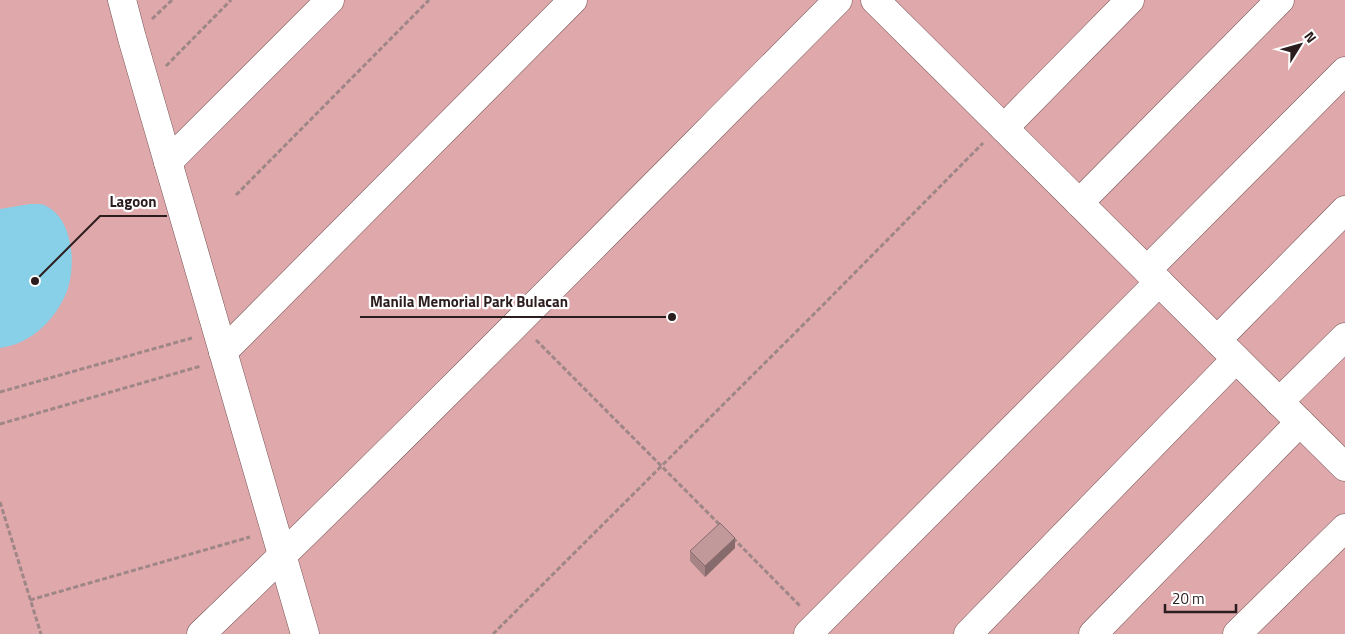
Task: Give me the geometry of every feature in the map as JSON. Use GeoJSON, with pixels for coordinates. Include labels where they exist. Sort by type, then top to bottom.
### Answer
{"type":"FeatureCollection","features":[{"type":"Feature","properties":{"kind":"street"},"geometry":{"type":"LineString","coordinates":[[122,0],[305,634]]}},
{"type":"Feature","properties":{"kind":"street"},"geometry":{"type":"LineString","coordinates":[[168,162],[330,0]]}},
{"type":"Feature","properties":{"kind":"street"},"geometry":{"type":"LineString","coordinates":[[221,348],[573,0]]}},
{"type":"Feature","properties":{"kind":"street"},"geometry":{"type":"LineString","coordinates":[[201,634],[518,322],[838,0]]}},
{"type":"Feature","properties":{"kind":"street"},"geometry":{"type":"LineString","coordinates":[[875,0],[1345,467]]}},
{"type":"Feature","properties":{"kind":"street"},"geometry":{"type":"LineString","coordinates":[[1003,126],[1130,0]]}},
{"type":"Feature","properties":{"kind":"street"},"geometry":{"type":"LineString","coordinates":[[1079,202],[1280,0]]}},
{"type":"Feature","properties":{"kind":"street"},"geometry":{"type":"LineString","coordinates":[[813,629],[1153,276],[1345,71]]}},
{"type":"Feature","properties":{"kind":"street"},"geometry":{"type":"LineString","coordinates":[[1216,340],[1345,210]]}},
{"type":"Feature","properties":{"kind":"street"},"geometry":{"type":"LineString","coordinates":[[1279,402],[1345,337]]}},
{"type":"Feature","properties":{"kind":"street"},"geometry":{"type":"LineString","coordinates":[[968,634],[1236,359]]}},
{"type":"Feature","properties":{"kind":"street"},"geometry":{"type":"LineString","coordinates":[[1093,634],[1300,422]]}},
{"type":"Feature","properties":{"kind":"street"},"geometry":{"type":"LineString","coordinates":[[1237,634],[1345,528]]}},
{"type":"Feature","properties":{"kind":"path"},"geometry":{"type":"LineString","coordinates":[[146,86],[231,0]]}},
{"type":"Feature","properties":{"kind":"path"},"geometry":{"type":"LineString","coordinates":[[236,195],[429,0]]}},
{"type":"Feature","properties":{"kind":"path"},"geometry":{"type":"LineString","coordinates":[[493,634],[1003,126]]}},
{"type":"Feature","properties":{"kind":"path"},"geometry":{"type":"LineString","coordinates":[[518,322],[722,528]]}},
{"type":"Feature","properties":{"kind":"path"},"geometry":{"type":"LineString","coordinates":[[0,392],[221,348]]}},
{"type":"Feature","properties":{"kind":"path"},"geometry":{"type":"LineString","coordinates":[[0,424],[221,348]]}},
{"type":"Feature","properties":{"kind":"path"},"geometry":{"type":"LineString","coordinates":[[0,502],[40,634]]}},
{"type":"Feature","properties":{"kind":"path"},"geometry":{"type":"LineString","coordinates":[[30,600],[274,530]]}},
{"type":"Feature","properties":{"kind":"path"},"geometry":{"type":"LineString","coordinates":[[729,534],[813,629]]}},
{"type":"Feature","properties":{"kind":"shaded area"},"geometry":{"type":"Polygon","coordinates":[[[0,0],[1345,0],[1345,634],[0,634],[0,0]]]}},
{"type":"Feature","properties":{"kind":"water"},"geometry":{"type":"Polygon","coordinates":[[[30,204],[46,206],[57,214],[64,224],[71,249],[71,275],[64,298],[46,324],[30,337],[11,346],[0,348],[0,209],[30,204]]]}},
{"type":"Feature","properties":{"kind":"building"},"geometry":{"type":"Polygon","coordinates":[[[720,523],[735,538],[705,566],[690,551],[720,523]]]}},
{"type":"Feature","properties":{"kind":"place","name":"Lagoon"},"geometry":{"type":"Point","coordinates":[35,281]}},
{"type":"Feature","properties":{"kind":"place","name":"Manila Memorial Park Bulacan"},"geometry":{"type":"Point","coordinates":[672,317]}}]}
